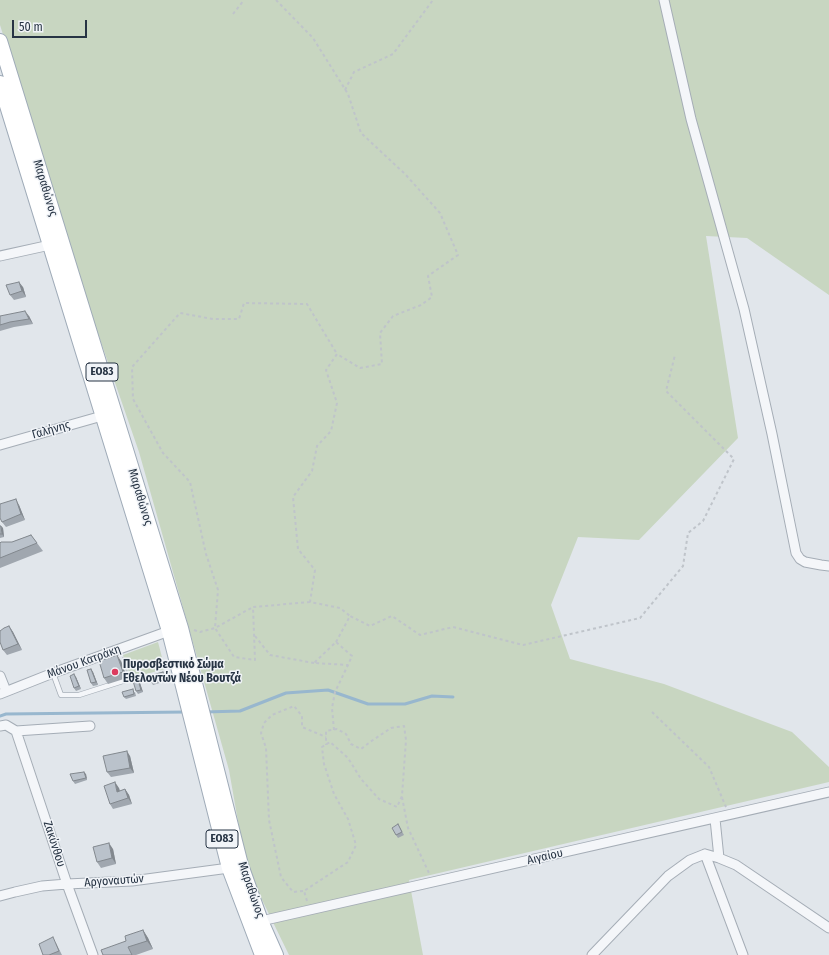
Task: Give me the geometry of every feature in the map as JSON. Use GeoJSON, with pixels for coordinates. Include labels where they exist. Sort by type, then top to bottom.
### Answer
{"type":"FeatureCollection","features":[{"type":"Feature","properties":{"kind":"main road","name":"Μαραθώνος"},"geometry":{"type":"LineString","coordinates":[[0,41],[175,630],[194,705],[241,865],[261,921],[276,955]]}},
{"type":"Feature","properties":{"kind":"main road","name":"Μαραθώνος"},"geometry":{"type":"LineString","coordinates":[[0,83],[4,106],[50,245],[102,416],[175,630]]}},
{"type":"Feature","properties":{"kind":"main road","name":"Μαραθώνος"},"geometry":{"type":"LineString","coordinates":[[198,719],[229,868],[262,955]]}},
{"type":"Feature","properties":{"kind":"street"},"geometry":{"type":"LineString","coordinates":[[664,0],[698,149],[744,309],[772,434],[796,553],[800,559],[805,562],[829,566]]}},
{"type":"Feature","properties":{"kind":"street"},"geometry":{"type":"LineString","coordinates":[[0,256],[50,245]]}},
{"type":"Feature","properties":{"kind":"street","name":"Γαλήνης"},"geometry":{"type":"LineString","coordinates":[[0,444],[102,416]]}},
{"type":"Feature","properties":{"kind":"street","name":"Μάνου Κατράκη"},"geometry":{"type":"LineString","coordinates":[[3,692],[121,648],[175,630]]}},
{"type":"Feature","properties":{"kind":"street"},"geometry":{"type":"LineString","coordinates":[[0,676],[3,692]]}},
{"type":"Feature","properties":{"kind":"street"},"geometry":{"type":"LineString","coordinates":[[0,726],[6,725],[16,732],[90,726]]}},
{"type":"Feature","properties":{"kind":"street","name":"Ζακύνθου"},"geometry":{"type":"LineString","coordinates":[[16,732],[67,884],[94,955]]}},
{"type":"Feature","properties":{"kind":"street","name":"Αιγαίου"},"geometry":{"type":"LineString","coordinates":[[261,921],[829,792]]}},
{"type":"Feature","properties":{"kind":"street"},"geometry":{"type":"LineString","coordinates":[[715,819],[719,858]]}},
{"type":"Feature","properties":{"kind":"street"},"geometry":{"type":"LineString","coordinates":[[706,854],[743,955]]}},
{"type":"Feature","properties":{"kind":"street"},"geometry":{"type":"LineString","coordinates":[[592,955],[668,876],[690,860],[706,854],[736,865],[829,928]]}},
{"type":"Feature","properties":{"kind":"street","name":"Αργοναυτών"},"geometry":{"type":"LineString","coordinates":[[0,896],[42,886],[132,881],[229,868]]}},
{"type":"Feature","properties":{"kind":"lane"},"geometry":{"type":"LineString","coordinates":[[53,673],[61,695],[79,695],[129,679]]}},
{"type":"Feature","properties":{"kind":"path"},"geometry":{"type":"LineString","coordinates":[[233,14],[244,0]]}},
{"type":"Feature","properties":{"kind":"path"},"geometry":{"type":"LineString","coordinates":[[252,607],[255,660],[234,657],[215,628],[218,590],[206,554],[190,482],[163,453],[133,399],[132,368],[180,313],[213,319],[239,319],[244,303],[307,304],[337,354],[360,368],[382,364],[380,333],[393,316],[421,305],[432,297],[428,276],[458,255],[440,212],[405,174],[361,133],[348,94],[313,38],[276,0]]}},
{"type":"Feature","properties":{"kind":"path"},"geometry":{"type":"LineString","coordinates":[[345,90],[354,72],[393,54],[434,0]]}},
{"type":"Feature","properties":{"kind":"path"},"geometry":{"type":"LineString","coordinates":[[310,602],[316,570],[298,549],[293,497],[312,472],[316,446],[331,431],[337,404],[326,370],[337,354]]}},
{"type":"Feature","properties":{"kind":"path"},"geometry":{"type":"LineString","coordinates":[[175,630],[200,632],[215,628],[252,607],[310,602],[340,608],[350,616],[370,626],[392,616],[420,635],[453,627],[523,645],[640,618],[682,566],[688,533],[703,521],[734,459],[666,391],[675,355]]}},
{"type":"Feature","properties":{"kind":"path"},"geometry":{"type":"LineString","coordinates":[[314,663],[336,642],[350,616]]}},
{"type":"Feature","properties":{"kind":"path"},"geometry":{"type":"LineString","coordinates":[[254,635],[270,655],[314,663],[348,665]]}},
{"type":"Feature","properties":{"kind":"path"},"geometry":{"type":"LineString","coordinates":[[334,730],[332,708],[335,692],[352,656],[336,642]]}},
{"type":"Feature","properties":{"kind":"path"},"geometry":{"type":"LineString","coordinates":[[121,648],[129,679]]}},
{"type":"Feature","properties":{"kind":"path"},"geometry":{"type":"LineString","coordinates":[[326,738],[302,728],[302,716],[294,706],[272,715],[264,723],[261,733],[266,748],[269,820],[281,877],[293,892],[304,891],[348,862],[356,845],[348,819],[334,794],[324,764],[322,747],[330,742],[348,758],[361,779],[379,799],[397,807],[402,796]]}},
{"type":"Feature","properties":{"kind":"path"},"geometry":{"type":"LineString","coordinates":[[652,712],[708,767],[729,815]]}},
{"type":"Feature","properties":{"kind":"path"},"geometry":{"type":"LineString","coordinates":[[326,745],[326,731],[337,729],[346,734],[351,744],[361,749],[391,728],[404,726],[406,740],[402,796],[408,828],[433,883]]}},
{"type":"Feature","properties":{"kind":"path"},"geometry":{"type":"LineString","coordinates":[[304,891],[310,910]]}},
{"type":"Feature","properties":{"kind":"green space"},"geometry":{"type":"Polygon","coordinates":[[[0,0],[829,0],[829,295],[747,238],[706,236],[738,438],[639,540],[578,537],[551,605],[570,659],[664,684],[792,732],[829,767],[829,782],[409,880],[423,955],[289,955],[246,867],[229,770],[139,452],[85,296],[0,25],[0,0]]]}},
{"type":"Feature","properties":{"kind":"green space"},"geometry":{"type":"Polygon","coordinates":[[[158,642],[165,669],[131,678],[123,655],[158,642]]]}},
{"type":"Feature","properties":{"kind":"building"},"geometry":{"type":"Polygon","coordinates":[[[19,282],[22,291],[10,295],[6,285],[19,282]]]}},
{"type":"Feature","properties":{"kind":"building"},"geometry":{"type":"Polygon","coordinates":[[[25,311],[29,319],[0,325],[0,316],[25,311]]]}},
{"type":"Feature","properties":{"kind":"building"},"geometry":{"type":"Polygon","coordinates":[[[16,499],[21,514],[2,522],[0,518],[0,504],[16,499]]]}},
{"type":"Feature","properties":{"kind":"building"},"geometry":{"type":"Polygon","coordinates":[[[1,526],[2,534],[0,534],[1,526]]]}},
{"type":"Feature","properties":{"kind":"building"},"geometry":{"type":"Polygon","coordinates":[[[31,535],[37,543],[0,558],[1,542],[12,542],[31,535]]]}},
{"type":"Feature","properties":{"kind":"building"},"geometry":{"type":"Polygon","coordinates":[[[9,626],[18,644],[3,650],[0,642],[0,631],[9,626]]]}},
{"type":"Feature","properties":{"kind":"building"},"geometry":{"type":"Polygon","coordinates":[[[117,655],[123,672],[104,678],[99,661],[117,655]]]}},
{"type":"Feature","properties":{"kind":"building"},"geometry":{"type":"Polygon","coordinates":[[[91,669],[96,682],[91,683],[87,670],[91,669]]]}},
{"type":"Feature","properties":{"kind":"building"},"geometry":{"type":"Polygon","coordinates":[[[163,672],[165,678],[151,682],[149,676],[163,672]]]}},
{"type":"Feature","properties":{"kind":"building"},"geometry":{"type":"Polygon","coordinates":[[[74,674],[79,686],[74,688],[70,676],[74,674]]]}},
{"type":"Feature","properties":{"kind":"building"},"geometry":{"type":"Polygon","coordinates":[[[138,680],[141,690],[136,691],[133,681],[138,680]]]}},
{"type":"Feature","properties":{"kind":"building"},"geometry":{"type":"Polygon","coordinates":[[[133,689],[134,694],[124,697],[122,692],[133,689]]]}},
{"type":"Feature","properties":{"kind":"building"},"geometry":{"type":"Polygon","coordinates":[[[127,751],[130,768],[107,772],[103,756],[127,751]]]}},
{"type":"Feature","properties":{"kind":"building"},"geometry":{"type":"Polygon","coordinates":[[[84,772],[86,778],[73,781],[70,774],[84,772]]]}},
{"type":"Feature","properties":{"kind":"building"},"geometry":{"type":"Polygon","coordinates":[[[115,782],[117,792],[125,789],[128,798],[110,804],[104,786],[115,782]]]}},
{"type":"Feature","properties":{"kind":"building"},"geometry":{"type":"Polygon","coordinates":[[[398,824],[402,832],[396,835],[392,828],[398,824]]]}},
{"type":"Feature","properties":{"kind":"building"},"geometry":{"type":"Polygon","coordinates":[[[109,843],[112,858],[97,862],[93,847],[109,843]]]}},
{"type":"Feature","properties":{"kind":"building"},"geometry":{"type":"Polygon","coordinates":[[[143,930],[147,941],[128,947],[132,955],[103,955],[101,950],[126,941],[125,936],[143,930]]]}},
{"type":"Feature","properties":{"kind":"building"},"geometry":{"type":"Polygon","coordinates":[[[53,937],[59,951],[49,955],[43,955],[39,944],[53,937]]]}},
{"type":"Feature","properties":{"kind":"waterway"},"geometry":{"type":"LineString","coordinates":[[205,712],[240,711],[286,693],[328,690],[368,704],[405,704],[432,696],[453,697]]}},
{"type":"Feature","properties":{"kind":"waterway"},"geometry":{"type":"LineString","coordinates":[[0,716],[6,714],[186,712]]}},
{"type":"Feature","properties":{"kind":"place","name":"Πυροσβεστικό Σώμα Εθελοντών Νέου Βουτζά"},"geometry":{"type":"Point","coordinates":[115,672]}}]}
